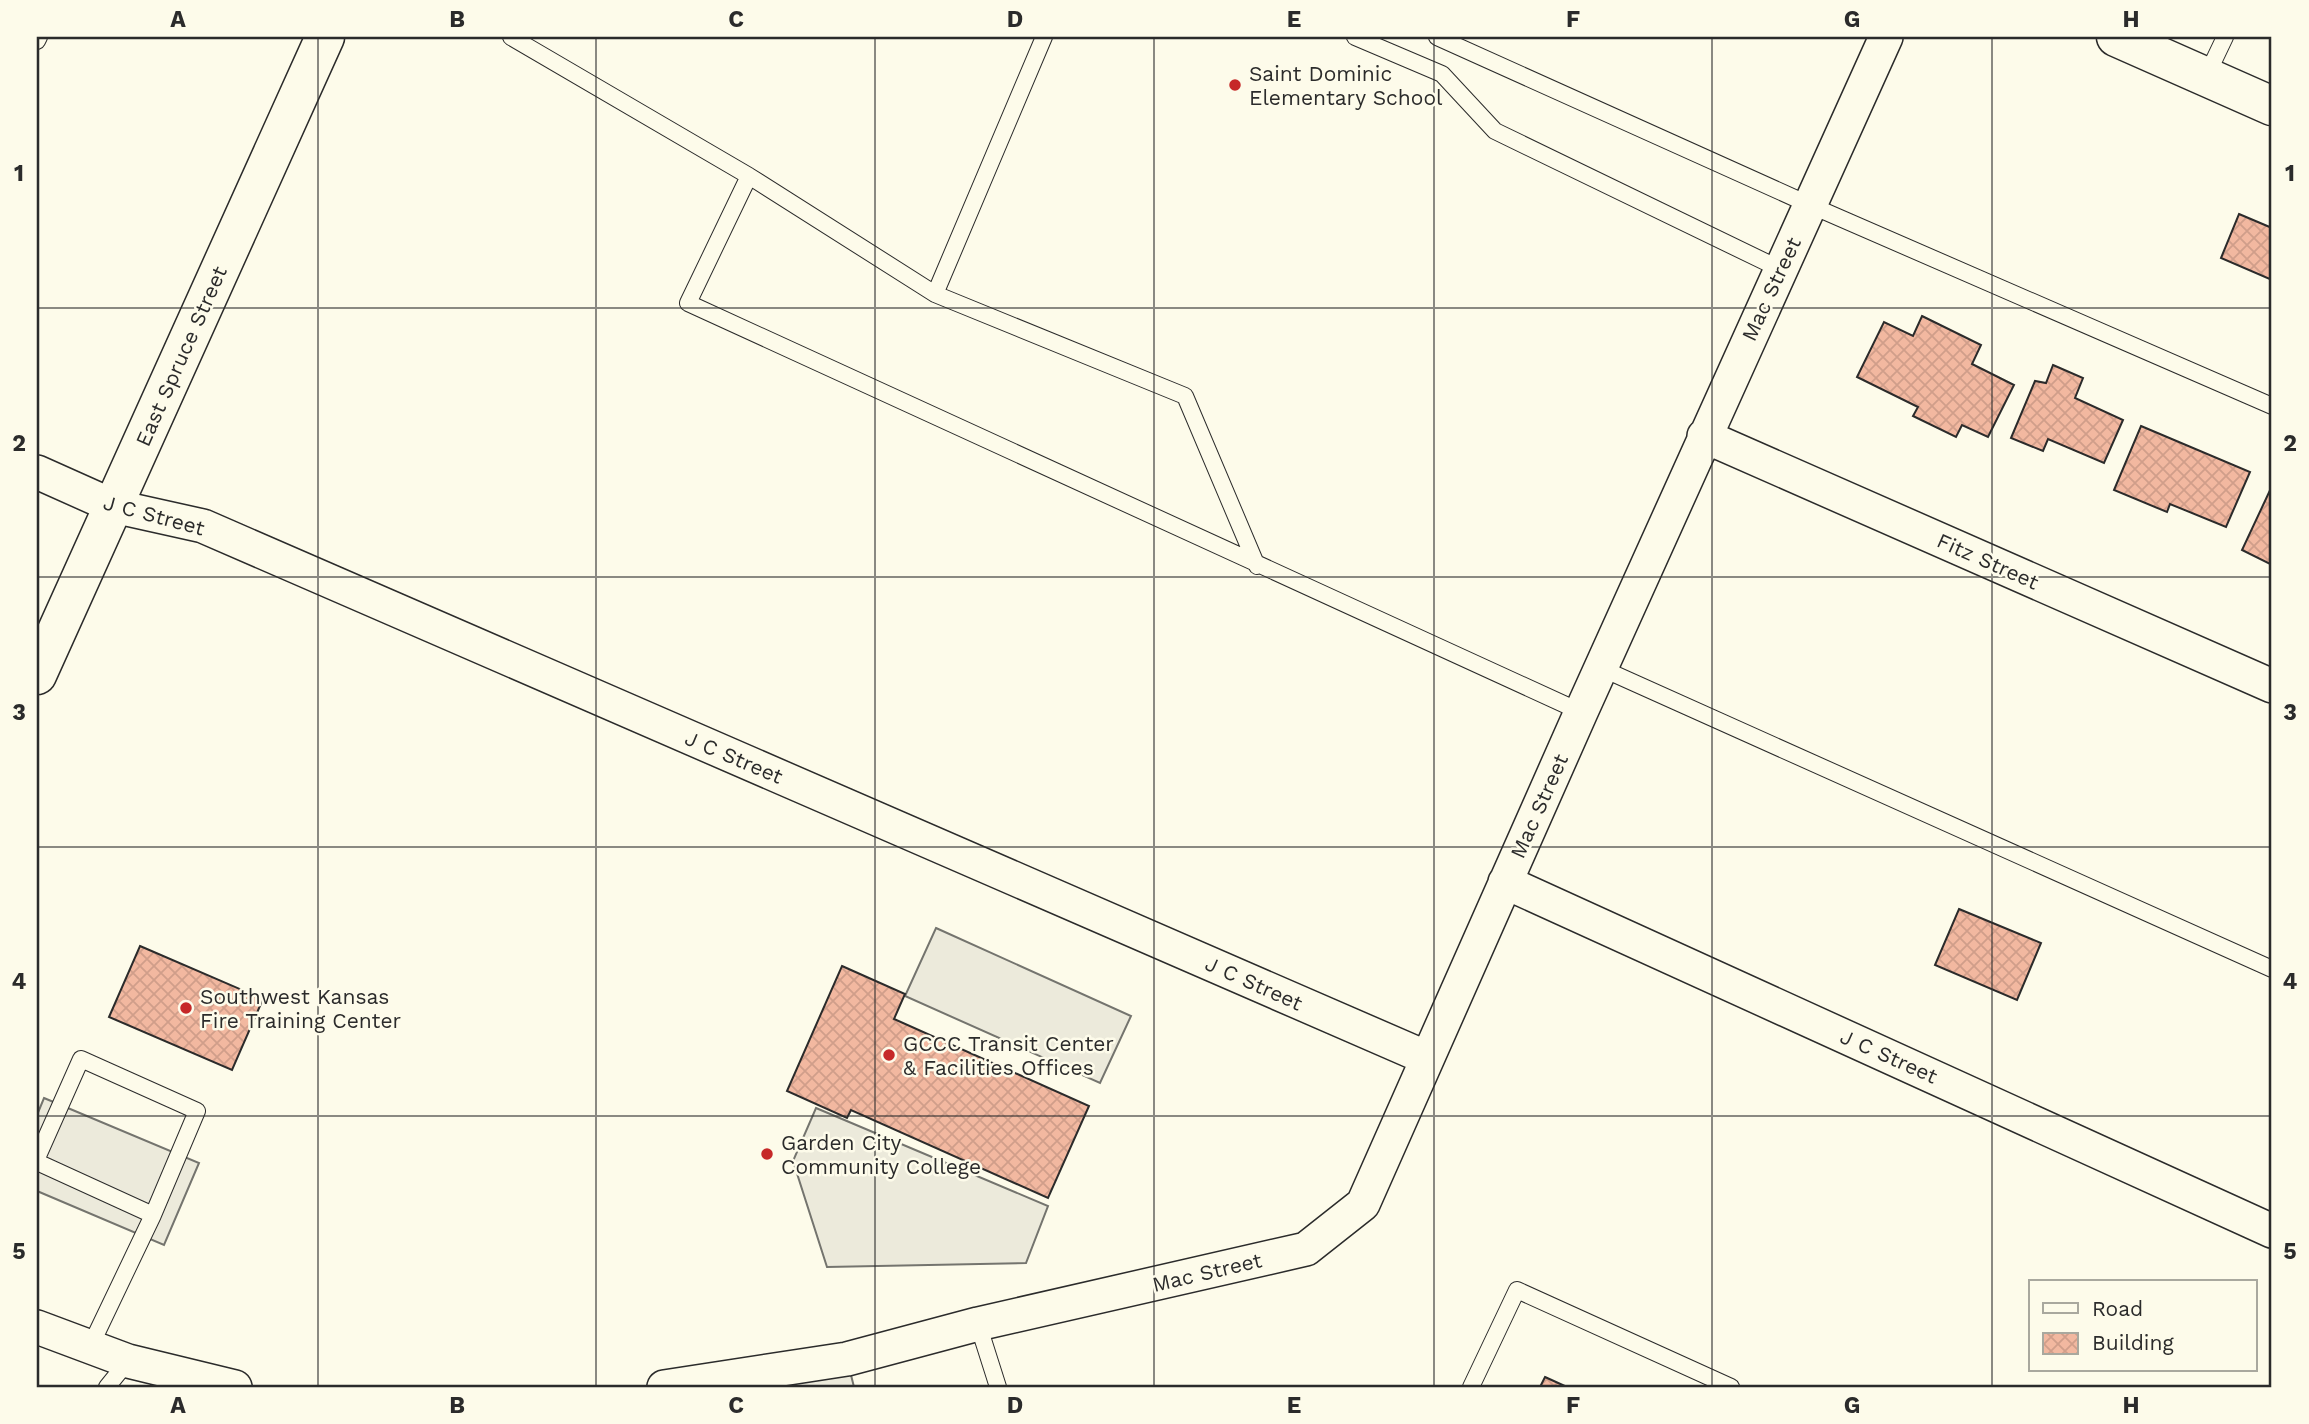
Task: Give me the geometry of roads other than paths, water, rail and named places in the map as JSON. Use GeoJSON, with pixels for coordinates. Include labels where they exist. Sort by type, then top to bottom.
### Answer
{"type":"FeatureCollection","features":[{"type":"Feature","properties":{"kind":"street","name":"East Spruce Street"},"geometry":{"type":"LineString","coordinates":[[37,675],[325,37]]}},
{"type":"Feature","properties":{"kind":"street","name":"Mac Street"},"geometry":{"type":"LineString","coordinates":[[678,1386],[798,1377],[847,1359],[978,1324],[1306,1250],[1363,1204],[1704,436],[1886,37]]}},
{"type":"Feature","properties":{"kind":"street"},"geometry":{"type":"LineString","coordinates":[[2116,37],[2272,106]]}},
{"type":"Feature","properties":{"kind":"street","name":"Fitz Street"},"geometry":{"type":"LineString","coordinates":[[1704,436],[2272,686]]}},
{"type":"Feature","properties":{"kind":"street","name":"J C Street"},"geometry":{"type":"LineString","coordinates":[[37,472],[113,506],[203,526],[1427,1059]]}},
{"type":"Feature","properties":{"kind":"street","name":"J C Street"},"geometry":{"type":"LineString","coordinates":[[1505,882],[2272,1231]]}},
{"type":"Feature","properties":{"kind":"street"},"geometry":{"type":"LineString","coordinates":[[37,1327],[128,1361],[235,1387]]}},
{"type":"Feature","properties":{"kind":"lane"},"geometry":{"type":"LineString","coordinates":[[511,37],[749,176],[935,293],[1185,396],[1257,566]]}},
{"type":"Feature","properties":{"kind":"lane"},"geometry":{"type":"LineString","coordinates":[[935,293],[1044,37]]}},
{"type":"Feature","properties":{"kind":"lane"},"geometry":{"type":"LineString","coordinates":[[1355,37],[1441,74],[1495,131],[1780,269]]}},
{"type":"Feature","properties":{"kind":"lane"},"geometry":{"type":"LineString","coordinates":[[1437,37],[1810,205],[2272,406]]}},
{"type":"Feature","properties":{"kind":"lane"},"geometry":{"type":"LineString","coordinates":[[2206,77],[2225,37]]}},
{"type":"Feature","properties":{"kind":"lane"},"geometry":{"type":"LineString","coordinates":[[749,176],[688,303],[1257,566],[1581,712]]}},
{"type":"Feature","properties":{"kind":"lane"},"geometry":{"type":"LineString","coordinates":[[1601,668],[2272,969]]}},
{"type":"Feature","properties":{"kind":"lane"},"geometry":{"type":"LineString","coordinates":[[90,1347],[153,1215],[197,1111],[81,1059],[37,1160],[153,1215]]}},
{"type":"Feature","properties":{"kind":"lane"},"geometry":{"type":"LineString","coordinates":[[1471,1387],[1517,1290],[1731,1387]]}},
{"type":"Feature","properties":{"kind":"lane"},"geometry":{"type":"LineString","coordinates":[[978,1324],[998,1387]]}},
{"type":"Feature","properties":{"kind":"lane"},"geometry":{"type":"LineString","coordinates":[[107,1387],[128,1361]]}},
{"type":"Feature","properties":{"kind":"place","name":"Saint Dominic Elementary School"},"geometry":{"type":"Point","coordinates":[1235,85]}},
{"type":"Feature","properties":{"kind":"place","name":"Southwest Kansas Fire Training Center"},"geometry":{"type":"Point","coordinates":[186,1008]}},
{"type":"Feature","properties":{"kind":"place","name":"GCCC Transit Center & Facilities Offices"},"geometry":{"type":"Point","coordinates":[889,1055]}},
{"type":"Feature","properties":{"kind":"place","name":"Garden City Community College"},"geometry":{"type":"Point","coordinates":[767,1154]}}]}
